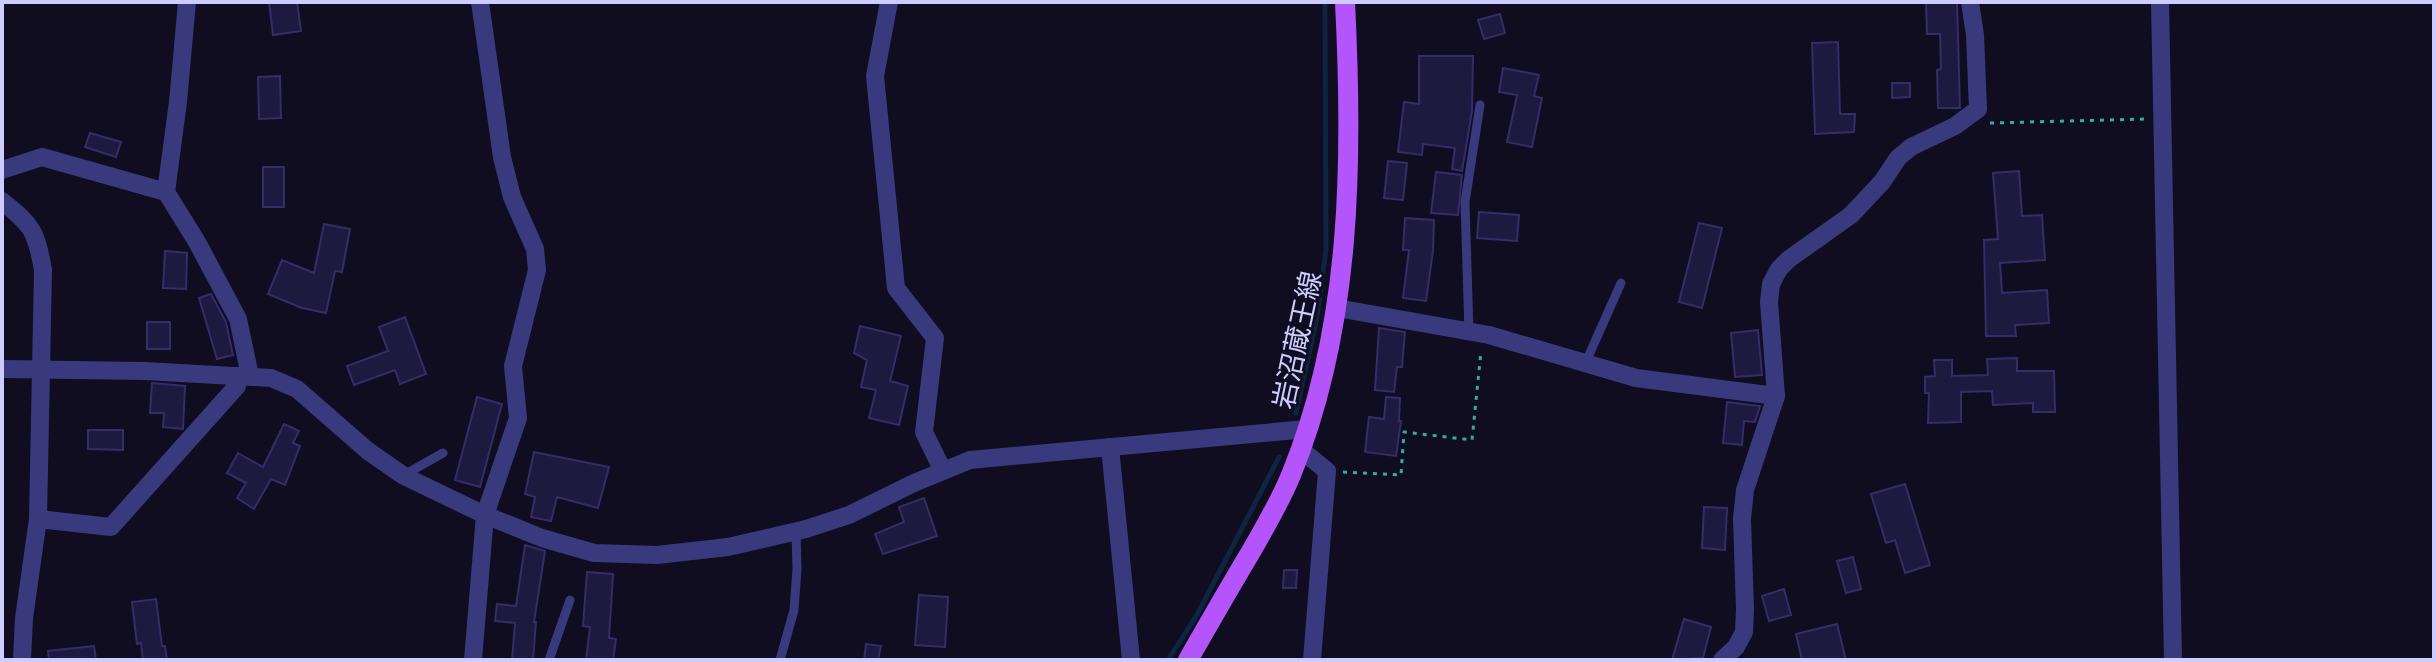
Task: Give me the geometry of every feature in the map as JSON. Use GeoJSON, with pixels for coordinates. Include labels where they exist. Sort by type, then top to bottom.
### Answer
{"type":"FeatureCollection","features":[{"type":"Feature","properties":{"kind":"main road","name":"岩沼蔵王線"},"geometry":{"type":"LineString","coordinates":[[1188,660],[1267,524],[1291,476],[1325,370],[1337,308],[1345,228],[1348,130],[1345,2]]}},
{"type":"Feature","properties":{"kind":"street"},"geometry":{"type":"LineString","coordinates":[[38,519],[111,527],[244,376],[238,319],[166,192],[187,2]]}},
{"type":"Feature","properties":{"kind":"street"},"geometry":{"type":"LineString","coordinates":[[473,660],[485,515],[518,418],[513,366],[537,270],[535,249],[512,197],[502,157],[480,2]]}},
{"type":"Feature","properties":{"kind":"street"},"geometry":{"type":"LineString","coordinates":[[889,2],[875,76],[896,288],[935,338],[924,432],[943,471]]}},
{"type":"Feature","properties":{"kind":"street"},"geometry":{"type":"LineString","coordinates":[[1722,660],[1736,647],[1744,632],[1742,519],[1745,490],[1776,396],[1769,302],[1771,284],[1779,269],[1851,215],[1882,182],[1898,158],[1911,147],[1955,126],[1978,109],[1975,35],[1970,2]]}},
{"type":"Feature","properties":{"kind":"street"},"geometry":{"type":"LineString","coordinates":[[2160,2],[2173,660]]}},
{"type":"Feature","properties":{"kind":"street"},"geometry":{"type":"LineString","coordinates":[[2,170],[42,157],[166,192]]}},
{"type":"Feature","properties":{"kind":"street"},"geometry":{"type":"LineString","coordinates":[[2,201],[23,218],[37,239],[43,270],[38,519],[24,618],[22,660]]}},
{"type":"Feature","properties":{"kind":"street"},"geometry":{"type":"LineString","coordinates":[[1337,308],[1476,333],[1636,378],[1776,396]]}},
{"type":"Feature","properties":{"kind":"street"},"geometry":{"type":"LineString","coordinates":[[2,369],[271,378],[297,389],[368,451],[404,476],[485,515],[542,538],[594,553],[657,555],[728,547],[796,531],[849,515],[970,460],[1307,429]]}},
{"type":"Feature","properties":{"kind":"street"},"geometry":{"type":"LineString","coordinates":[[1110,447],[1131,660]]}},
{"type":"Feature","properties":{"kind":"street"},"geometry":{"type":"LineString","coordinates":[[1300,449],[1327,471],[1312,660]]}},
{"type":"Feature","properties":{"kind":"lane"},"geometry":{"type":"LineString","coordinates":[[1476,333],[1465,202],[1480,105]]}},
{"type":"Feature","properties":{"kind":"lane"},"geometry":{"type":"LineString","coordinates":[[1585,364],[1621,283]]}},
{"type":"Feature","properties":{"kind":"lane"},"geometry":{"type":"LineString","coordinates":[[404,476],[443,453]]}},
{"type":"Feature","properties":{"kind":"lane"},"geometry":{"type":"LineString","coordinates":[[780,660],[794,610],[796,531]]}},
{"type":"Feature","properties":{"kind":"lane"},"geometry":{"type":"LineString","coordinates":[[549,660],[570,600]]}},
{"type":"Feature","properties":{"kind":"path"},"geometry":{"type":"LineString","coordinates":[[1990,123],[2162,119]]}},
{"type":"Feature","properties":{"kind":"path"},"geometry":{"type":"LineString","coordinates":[[1327,471],[1401,475],[1404,432],[1472,440],[1476,333]]}},
{"type":"Feature","properties":{"kind":"building"},"geometry":{"type":"Polygon","coordinates":[[[269,2],[297,2],[301,31],[273,35],[269,2]]]}},
{"type":"Feature","properties":{"kind":"building"},"geometry":{"type":"Polygon","coordinates":[[[1926,2],[1957,2],[1960,108],[1938,108],[1940,34],[1927,34],[1926,2]]]}},
{"type":"Feature","properties":{"kind":"building"},"geometry":{"type":"Polygon","coordinates":[[[1500,14],[1505,33],[1484,39],[1478,20],[1500,14]]]}},
{"type":"Feature","properties":{"kind":"building"},"geometry":{"type":"Polygon","coordinates":[[[1838,42],[1840,114],[1855,114],[1854,132],[1815,134],[1812,43],[1838,42]]]}},
{"type":"Feature","properties":{"kind":"building"},"geometry":{"type":"Polygon","coordinates":[[[1419,56],[1473,56],[1472,111],[1462,171],[1452,169],[1455,148],[1423,144],[1422,155],[1398,152],[1404,102],[1419,104],[1419,56]]]}},
{"type":"Feature","properties":{"kind":"building"},"geometry":{"type":"Polygon","coordinates":[[[1503,68],[1539,75],[1534,96],[1542,98],[1532,147],[1507,142],[1517,95],[1499,92],[1503,68]]]}},
{"type":"Feature","properties":{"kind":"building"},"geometry":{"type":"Polygon","coordinates":[[[280,76],[281,118],[259,119],[258,77],[280,76]]]}},
{"type":"Feature","properties":{"kind":"building"},"geometry":{"type":"Polygon","coordinates":[[[1892,83],[1910,83],[1910,97],[1892,98],[1892,83]]]}},
{"type":"Feature","properties":{"kind":"building"},"geometry":{"type":"Polygon","coordinates":[[[90,133],[121,142],[116,157],[85,147],[90,133]]]}},
{"type":"Feature","properties":{"kind":"building"},"geometry":{"type":"Polygon","coordinates":[[[1388,161],[1407,163],[1403,200],[1384,198],[1388,161]]]}},
{"type":"Feature","properties":{"kind":"building"},"geometry":{"type":"Polygon","coordinates":[[[263,167],[284,167],[284,207],[263,207],[263,167]]]}},
{"type":"Feature","properties":{"kind":"building"},"geometry":{"type":"Polygon","coordinates":[[[2019,171],[2022,216],[2042,215],[2045,260],[2000,263],[2002,293],[2047,290],[2049,323],[2015,325],[2016,336],[1986,336],[1984,240],[1998,239],[1993,173],[2019,171]]]}},
{"type":"Feature","properties":{"kind":"building"},"geometry":{"type":"Polygon","coordinates":[[[1436,172],[1462,175],[1458,215],[1431,213],[1436,172]]]}},
{"type":"Feature","properties":{"kind":"building"},"geometry":{"type":"Polygon","coordinates":[[[1479,212],[1519,215],[1517,241],[1477,238],[1479,212]]]}},
{"type":"Feature","properties":{"kind":"building"},"geometry":{"type":"Polygon","coordinates":[[[1405,218],[1434,220],[1426,301],[1403,298],[1409,250],[1403,250],[1405,218]]]}},
{"type":"Feature","properties":{"kind":"building"},"geometry":{"type":"Polygon","coordinates":[[[1699,223],[1722,228],[1702,308],[1679,302],[1699,223]]]}},
{"type":"Feature","properties":{"kind":"building"},"geometry":{"type":"Polygon","coordinates":[[[324,224],[350,229],[342,272],[335,271],[326,313],[302,308],[268,294],[282,260],[314,273],[324,224]]]}},
{"type":"Feature","properties":{"kind":"building"},"geometry":{"type":"Polygon","coordinates":[[[165,251],[187,253],[186,289],[163,288],[165,251]]]}},
{"type":"Feature","properties":{"kind":"building"},"geometry":{"type":"Polygon","coordinates":[[[211,294],[226,322],[233,355],[217,359],[199,298],[211,294]]]}},
{"type":"Feature","properties":{"kind":"building"},"geometry":{"type":"Polygon","coordinates":[[[405,317],[426,374],[400,384],[395,370],[354,385],[347,366],[388,351],[379,327],[405,317]]]}},
{"type":"Feature","properties":{"kind":"building"},"geometry":{"type":"Polygon","coordinates":[[[147,322],[170,322],[170,349],[147,349],[147,322]]]}},
{"type":"Feature","properties":{"kind":"building"},"geometry":{"type":"Polygon","coordinates":[[[860,326],[901,336],[890,381],[908,386],[899,425],[869,418],[876,390],[861,387],[867,360],[854,353],[860,326]]]}},
{"type":"Feature","properties":{"kind":"building"},"geometry":{"type":"Polygon","coordinates":[[[1379,328],[1405,332],[1402,367],[1397,367],[1394,392],[1375,390],[1379,328]]]}},
{"type":"Feature","properties":{"kind":"building"},"geometry":{"type":"Polygon","coordinates":[[[1758,330],[1762,375],[1735,377],[1731,333],[1758,330]]]}},
{"type":"Feature","properties":{"kind":"building"},"geometry":{"type":"Polygon","coordinates":[[[2017,358],[2017,371],[2054,371],[2055,412],[2033,412],[2033,403],[1993,405],[1992,391],[1961,392],[1961,422],[1928,423],[1929,393],[1925,393],[1925,377],[1935,376],[1934,360],[1952,360],[1952,376],[1988,375],[1987,359],[2017,358]]]}},
{"type":"Feature","properties":{"kind":"building"},"geometry":{"type":"Polygon","coordinates":[[[152,383],[185,386],[183,429],[163,427],[164,413],[150,413],[152,383]]]}},
{"type":"Feature","properties":{"kind":"building"},"geometry":{"type":"Polygon","coordinates":[[[477,397],[502,404],[480,487],[455,480],[477,397]]]}},
{"type":"Feature","properties":{"kind":"building"},"geometry":{"type":"Polygon","coordinates":[[[1386,397],[1400,398],[1401,421],[1396,456],[1365,452],[1369,417],[1384,419],[1386,397]]]}},
{"type":"Feature","properties":{"kind":"building"},"geometry":{"type":"Polygon","coordinates":[[[1727,402],[1760,406],[1755,422],[1744,421],[1742,445],[1723,443],[1727,402]]]}},
{"type":"Feature","properties":{"kind":"building"},"geometry":{"type":"Polygon","coordinates":[[[284,424],[299,431],[293,443],[300,446],[285,485],[271,479],[254,509],[237,498],[246,483],[227,473],[238,453],[263,467],[284,424]]]}},
{"type":"Feature","properties":{"kind":"building"},"geometry":{"type":"Polygon","coordinates":[[[88,430],[123,430],[123,450],[88,449],[88,430]]]}},
{"type":"Feature","properties":{"kind":"building"},"geometry":{"type":"Polygon","coordinates":[[[534,452],[609,467],[598,508],[557,497],[551,521],[531,517],[535,497],[525,494],[534,452]]]}},
{"type":"Feature","properties":{"kind":"building"},"geometry":{"type":"Polygon","coordinates":[[[1905,484],[1930,565],[1905,573],[1895,540],[1886,543],[1871,494],[1905,484]]]}},
{"type":"Feature","properties":{"kind":"building"},"geometry":{"type":"Polygon","coordinates":[[[924,498],[937,536],[883,554],[875,534],[904,522],[899,507],[924,498]]]}},
{"type":"Feature","properties":{"kind":"building"},"geometry":{"type":"Polygon","coordinates":[[[1704,507],[1727,508],[1725,550],[1702,548],[1704,507]]]}},
{"type":"Feature","properties":{"kind":"building"},"geometry":{"type":"Polygon","coordinates":[[[525,545],[545,551],[534,622],[533,660],[512,660],[515,623],[495,621],[497,604],[516,606],[525,545]]]}},
{"type":"Feature","properties":{"kind":"building"},"geometry":{"type":"Polygon","coordinates":[[[1853,557],[1861,589],[1846,593],[1837,561],[1853,557]]]}},
{"type":"Feature","properties":{"kind":"building"},"geometry":{"type":"Polygon","coordinates":[[[1284,570],[1297,570],[1296,588],[1283,588],[1284,570]]]}},
{"type":"Feature","properties":{"kind":"building"},"geometry":{"type":"Polygon","coordinates":[[[587,572],[613,574],[609,638],[616,639],[613,660],[586,660],[590,627],[583,626],[587,572]]]}},
{"type":"Feature","properties":{"kind":"building"},"geometry":{"type":"Polygon","coordinates":[[[1784,589],[1791,615],[1769,621],[1762,596],[1784,589]]]}},
{"type":"Feature","properties":{"kind":"building"},"geometry":{"type":"Polygon","coordinates":[[[919,595],[948,597],[945,647],[915,645],[919,595]]]}},
{"type":"Feature","properties":{"kind":"building"},"geometry":{"type":"Polygon","coordinates":[[[156,599],[162,646],[165,646],[167,660],[143,660],[141,643],[137,644],[132,602],[156,599]]]}},
{"type":"Feature","properties":{"kind":"building"},"geometry":{"type":"Polygon","coordinates":[[[1684,619],[1711,627],[1703,658],[1672,660],[1684,619]]]}},
{"type":"Feature","properties":{"kind":"building"},"geometry":{"type":"Polygon","coordinates":[[[1837,624],[1846,660],[1802,660],[1796,634],[1837,624]]]}},
{"type":"Feature","properties":{"kind":"building"},"geometry":{"type":"Polygon","coordinates":[[[866,644],[881,646],[878,660],[864,660],[866,644]]]}},
{"type":"Feature","properties":{"kind":"building"},"geometry":{"type":"Polygon","coordinates":[[[94,646],[96,660],[49,660],[48,651],[94,646]]]}},
{"type":"Feature","properties":{"kind":"waterway"},"geometry":{"type":"LineString","coordinates":[[1296,413],[1317,317],[1326,250],[1325,2]]}},
{"type":"Feature","properties":{"kind":"waterway"},"geometry":{"type":"LineString","coordinates":[[1168,660],[1198,613],[1279,457]]}}]}
